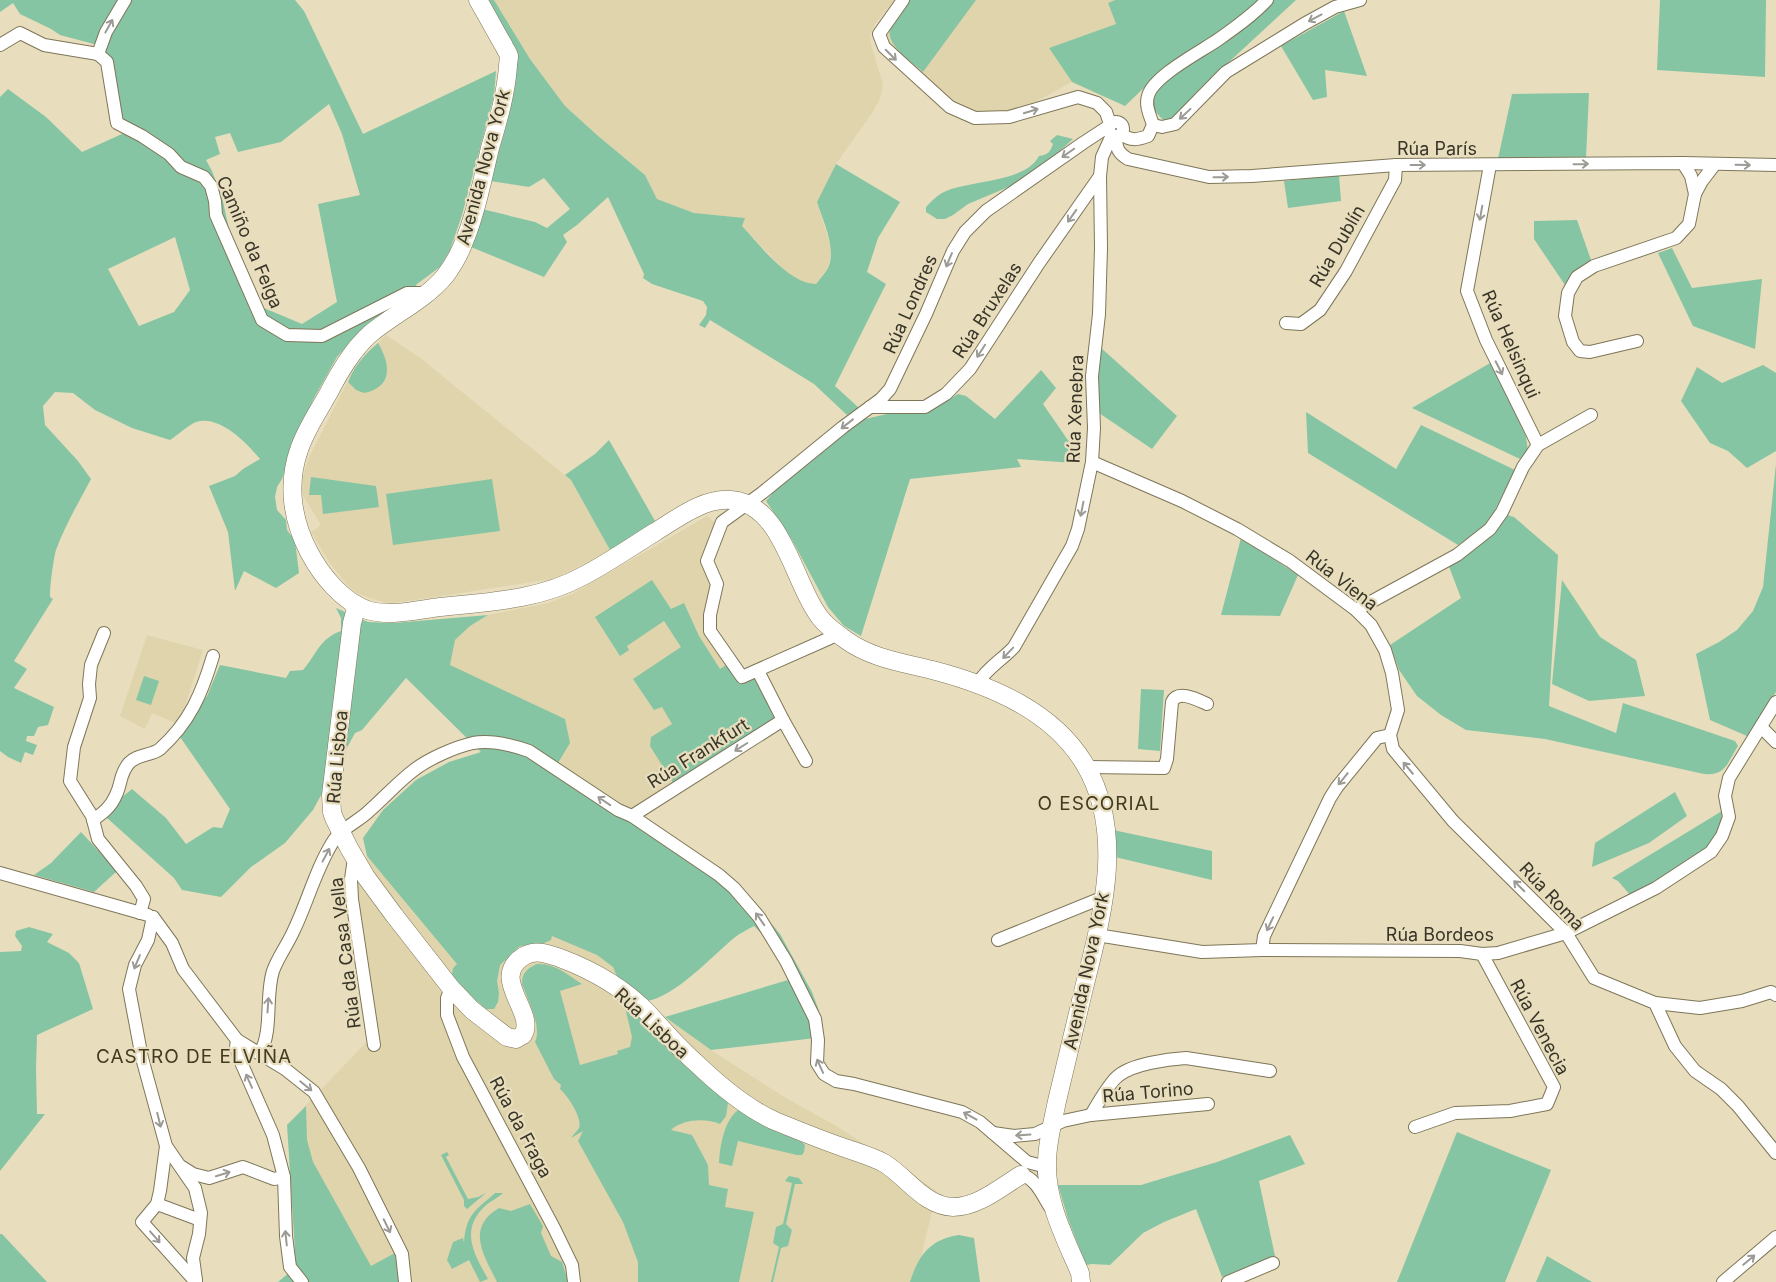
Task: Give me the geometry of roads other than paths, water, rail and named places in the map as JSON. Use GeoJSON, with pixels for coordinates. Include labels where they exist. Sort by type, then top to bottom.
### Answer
{"type":"FeatureCollection","features":[{"type":"Feature","properties":{"kind":"main road","name":"Avenida Nova York"},"geometry":{"type":"LineString","coordinates":[[479,1],[509,56],[506,87],[471,221],[461,251],[443,279],[427,293],[368,335],[354,351],[335,379],[299,447],[292,483],[294,511],[300,532],[310,554],[328,581],[357,605],[376,612],[402,613],[497,602],[539,594],[579,578],[696,507],[724,499],[747,502],[760,511],[773,525],[807,596],[823,621],[850,643],[880,657],[938,671],[978,684],[1007,696],[1045,720],[1066,741],[1087,767],[1104,821],[1108,862],[1097,935],[1052,1126],[1047,1162],[1048,1186],[1055,1212],[1080,1274],[1081,1282]]}},
{"type":"Feature","properties":{"kind":"main road","name":"Rúa Lisboa"},"geometry":{"type":"LineString","coordinates":[[357,605],[352,623],[332,794],[332,812],[354,858],[366,877],[451,988],[481,1018],[507,1037],[516,1040],[523,1036],[526,1027],[524,1016],[512,988],[511,975],[516,963],[524,956],[544,953],[602,978],[619,989],[648,1014],[664,1033],[697,1065],[741,1101],[795,1129],[883,1162],[932,1200],[954,1207],[969,1204],[990,1195],[1021,1175]]}},
{"type":"Feature","properties":{"kind":"street"},"geometry":{"type":"LineString","coordinates":[[0,45],[20,33],[44,46],[98,54],[106,32],[124,0]]}},
{"type":"Feature","properties":{"kind":"street"},"geometry":{"type":"LineString","coordinates":[[903,0],[879,34],[884,47],[950,107],[975,118],[1009,117],[1078,97],[1097,103],[1106,112],[1114,131],[1128,139],[1136,140],[1148,136],[1153,125],[1146,105],[1153,85],[1221,38],[1268,0]]}},
{"type":"Feature","properties":{"kind":"street"},"geometry":{"type":"LineString","coordinates":[[1153,125],[1162,127],[1175,124],[1226,72],[1304,24],[1335,8],[1360,0]]}},
{"type":"Feature","properties":{"kind":"street","name":"Camiño da Felga"},"geometry":{"type":"LineString","coordinates":[[98,54],[107,62],[117,123],[142,136],[169,154],[181,167],[204,176],[211,186],[216,215],[262,320],[287,335],[322,336],[407,293],[427,293]]}},
{"type":"Feature","properties":{"kind":"street","name":"Rúa París"},"geometry":{"type":"LineString","coordinates":[[1114,131],[1116,147],[1120,154],[1128,159],[1209,177],[1252,176],[1396,164],[1683,163],[1776,165]]}},
{"type":"Feature","properties":{"kind":"street","name":"Rúa Xenebra"},"geometry":{"type":"LineString","coordinates":[[978,684],[986,672],[1014,647],[1072,546],[1078,529],[1092,462],[1094,428],[1092,376],[1099,314],[1101,248],[1100,176],[1102,157],[1114,131]]}},
{"type":"Feature","properties":{"kind":"street","name":"Rúa Londres"},"geometry":{"type":"LineString","coordinates":[[758,671],[742,677],[710,631],[710,615],[717,584],[707,561],[722,522],[747,502],[758,496],[890,389],[926,314],[953,251],[964,232],[986,211],[1083,143],[1114,131]]}},
{"type":"Feature","properties":{"kind":"street"},"geometry":{"type":"LineString","coordinates":[[1683,163],[1691,176],[1695,194]]}},
{"type":"Feature","properties":{"kind":"street","name":"Rúa Dublín"},"geometry":{"type":"LineString","coordinates":[[1286,323],[1301,324],[1320,310],[1346,271],[1395,180],[1396,164]]}},
{"type":"Feature","properties":{"kind":"street"},"geometry":{"type":"LineString","coordinates":[[1637,341],[1590,352],[1580,351],[1573,342],[1565,316],[1568,293],[1577,277],[1594,266],[1676,238],[1689,224],[1695,194],[1715,164]]}},
{"type":"Feature","properties":{"kind":"street","name":"Rúa Helsinqui"},"geometry":{"type":"LineString","coordinates":[[1490,165],[1467,291],[1486,340],[1538,445]]}},
{"type":"Feature","properties":{"kind":"street","name":"Rúa Bruxelas"},"geometry":{"type":"LineString","coordinates":[[870,407],[925,407],[946,394],[970,369],[1039,263],[1100,176]]}},
{"type":"Feature","properties":{"kind":"street"},"geometry":{"type":"LineString","coordinates":[[1356,610],[1457,555],[1490,529],[1502,512],[1523,467],[1538,445],[1591,415]]}},
{"type":"Feature","properties":{"kind":"street","name":"Rúa Viena"},"geometry":{"type":"LineString","coordinates":[[1092,462],[1182,501],[1237,529],[1290,561],[1356,610],[1371,625],[1385,650],[1392,673],[1398,710],[1390,734]]}},
{"type":"Feature","properties":{"kind":"street"},"geometry":{"type":"LineString","coordinates":[[806,761],[782,720],[758,671],[830,638],[834,630]]}},
{"type":"Feature","properties":{"kind":"street"},"geometry":{"type":"LineString","coordinates":[[104,633],[91,665],[90,698],[74,747],[70,781],[92,816],[98,839],[136,886],[144,899],[140,913]]}},
{"type":"Feature","properties":{"kind":"street"},"geometry":{"type":"LineString","coordinates":[[93,820],[109,808],[117,794],[121,774],[130,761],[160,749],[190,714],[205,683],[213,656]]}},
{"type":"Feature","properties":{"kind":"street"},"geometry":{"type":"LineString","coordinates":[[1087,767],[1164,768],[1168,759],[1172,702],[1174,698],[1178,696],[1191,697],[1207,704]]}},
{"type":"Feature","properties":{"kind":"street","name":"Rúa Bordeos"},"geometry":{"type":"LineString","coordinates":[[1097,935],[1202,952],[1262,950],[1460,951],[1482,954],[1498,953],[1566,932],[1656,888],[1711,852],[1722,836],[1729,818],[1725,796],[1729,778],[1776,702]]}},
{"type":"Feature","properties":{"kind":"street","name":"Rúa Frankfurt"},"geometry":{"type":"LineString","coordinates":[[632,816],[782,720]]}},
{"type":"Feature","properties":{"kind":"street"},"geometry":{"type":"LineString","coordinates":[[1761,727],[1776,742]]}},
{"type":"Feature","properties":{"kind":"street"},"geometry":{"type":"LineString","coordinates":[[1262,950],[1264,936],[1330,798],[1377,738],[1390,734]]}},
{"type":"Feature","properties":{"kind":"street","name":"Rúa Roma"},"geometry":{"type":"LineString","coordinates":[[1390,734],[1393,749],[1453,821],[1566,932],[1594,978],[1655,1003],[1700,1008],[1742,1001],[1771,992],[1776,995]]}},
{"type":"Feature","properties":{"kind":"street"},"geometry":{"type":"LineString","coordinates":[[260,1053],[266,1039],[270,986],[274,969],[294,929],[317,873],[335,839],[358,821],[415,769],[440,755],[473,743],[495,743],[529,751],[618,810],[632,816],[719,875],[734,888],[759,917],[786,961],[815,1019],[818,1040],[817,1064],[824,1074],[836,1081],[962,1112],[980,1122],[1022,1159],[1037,1165]]}},
{"type":"Feature","properties":{"kind":"street","name":"Rúa da Casa Vella"},"geometry":{"type":"LineString","coordinates":[[354,858],[351,879],[352,899],[374,1045]]}},
{"type":"Feature","properties":{"kind":"street"},"geometry":{"type":"LineString","coordinates":[[0,873],[153,917],[172,943],[183,969],[237,1040],[285,1069],[314,1092],[359,1168],[402,1254],[405,1282]]}},
{"type":"Feature","properties":{"kind":"street"},"geometry":{"type":"LineString","coordinates":[[998,940],[1104,897]]}},
{"type":"Feature","properties":{"kind":"street"},"geometry":{"type":"LineString","coordinates":[[153,917],[148,940],[136,965],[129,989],[142,1058],[166,1146],[195,1188],[201,1213],[199,1234],[193,1258],[196,1281]]}},
{"type":"Feature","properties":{"kind":"street","name":"Rúa Venecia"},"geometry":{"type":"LineString","coordinates":[[1416,1127],[1455,1113],[1510,1111],[1547,1104],[1554,1087],[1482,954]]}},
{"type":"Feature","properties":{"kind":"street","name":"Rúa da Fraga"},"geometry":{"type":"LineString","coordinates":[[451,988],[447,998],[447,1016],[463,1057],[554,1228],[572,1265],[574,1282]]}},
{"type":"Feature","properties":{"kind":"street"},"geometry":{"type":"LineString","coordinates":[[1655,1003],[1675,1046],[1695,1071],[1721,1089],[1738,1106],[1776,1153]]}},
{"type":"Feature","properties":{"kind":"street"},"geometry":{"type":"LineString","coordinates":[[237,1040],[236,1047],[240,1060],[273,1135],[284,1177],[286,1236],[290,1267],[302,1282]]}},
{"type":"Feature","properties":{"kind":"street","name":"Rúa Torino"},"geometry":{"type":"LineString","coordinates":[[1091,1115],[1118,1076],[1134,1067],[1186,1058],[1270,1071]]}},
{"type":"Feature","properties":{"kind":"street","name":"Rúa Torino"},"geometry":{"type":"LineString","coordinates":[[993,1133],[1024,1136],[1035,1134],[1063,1121],[1091,1115],[1208,1104]]}},
{"type":"Feature","properties":{"kind":"street"},"geometry":{"type":"LineString","coordinates":[[166,1146],[157,1204],[142,1222],[196,1281]]}},
{"type":"Feature","properties":{"kind":"street"},"geometry":{"type":"LineString","coordinates":[[178,1164],[193,1174],[209,1178],[243,1167],[274,1178],[284,1177]]}},
{"type":"Feature","properties":{"kind":"street","name":"Rúa Lisboa"},"geometry":{"type":"LineString","coordinates":[[1021,1175],[1037,1165]]}},
{"type":"Feature","properties":{"kind":"street","name":"Avenida Nova York"},"geometry":{"type":"LineString","coordinates":[[1037,1165],[1044,1167],[1048,1186]]}},
{"type":"Feature","properties":{"kind":"street"},"geometry":{"type":"LineString","coordinates":[[1021,1175],[1026,1176],[1033,1182],[1055,1212]]}},
{"type":"Feature","properties":{"kind":"street"},"geometry":{"type":"LineString","coordinates":[[157,1204],[200,1220]]}},
{"type":"Feature","properties":{"kind":"street"},"geometry":{"type":"LineString","coordinates":[[1723,1282],[1776,1237]]}},
{"type":"Feature","properties":{"kind":"street"},"geometry":{"type":"LineString","coordinates":[[1228,1282],[1251,1277],[1273,1263]]}},
{"type":"Feature","properties":{"kind":"district","name":"O ESCORIAL"},"geometry":{"type":"Point","coordinates":[1099,803]}},
{"type":"Feature","properties":{"kind":"district","name":"CASTRO DE ELVIÑA"},"geometry":{"type":"Point","coordinates":[194,1056]}}]}
